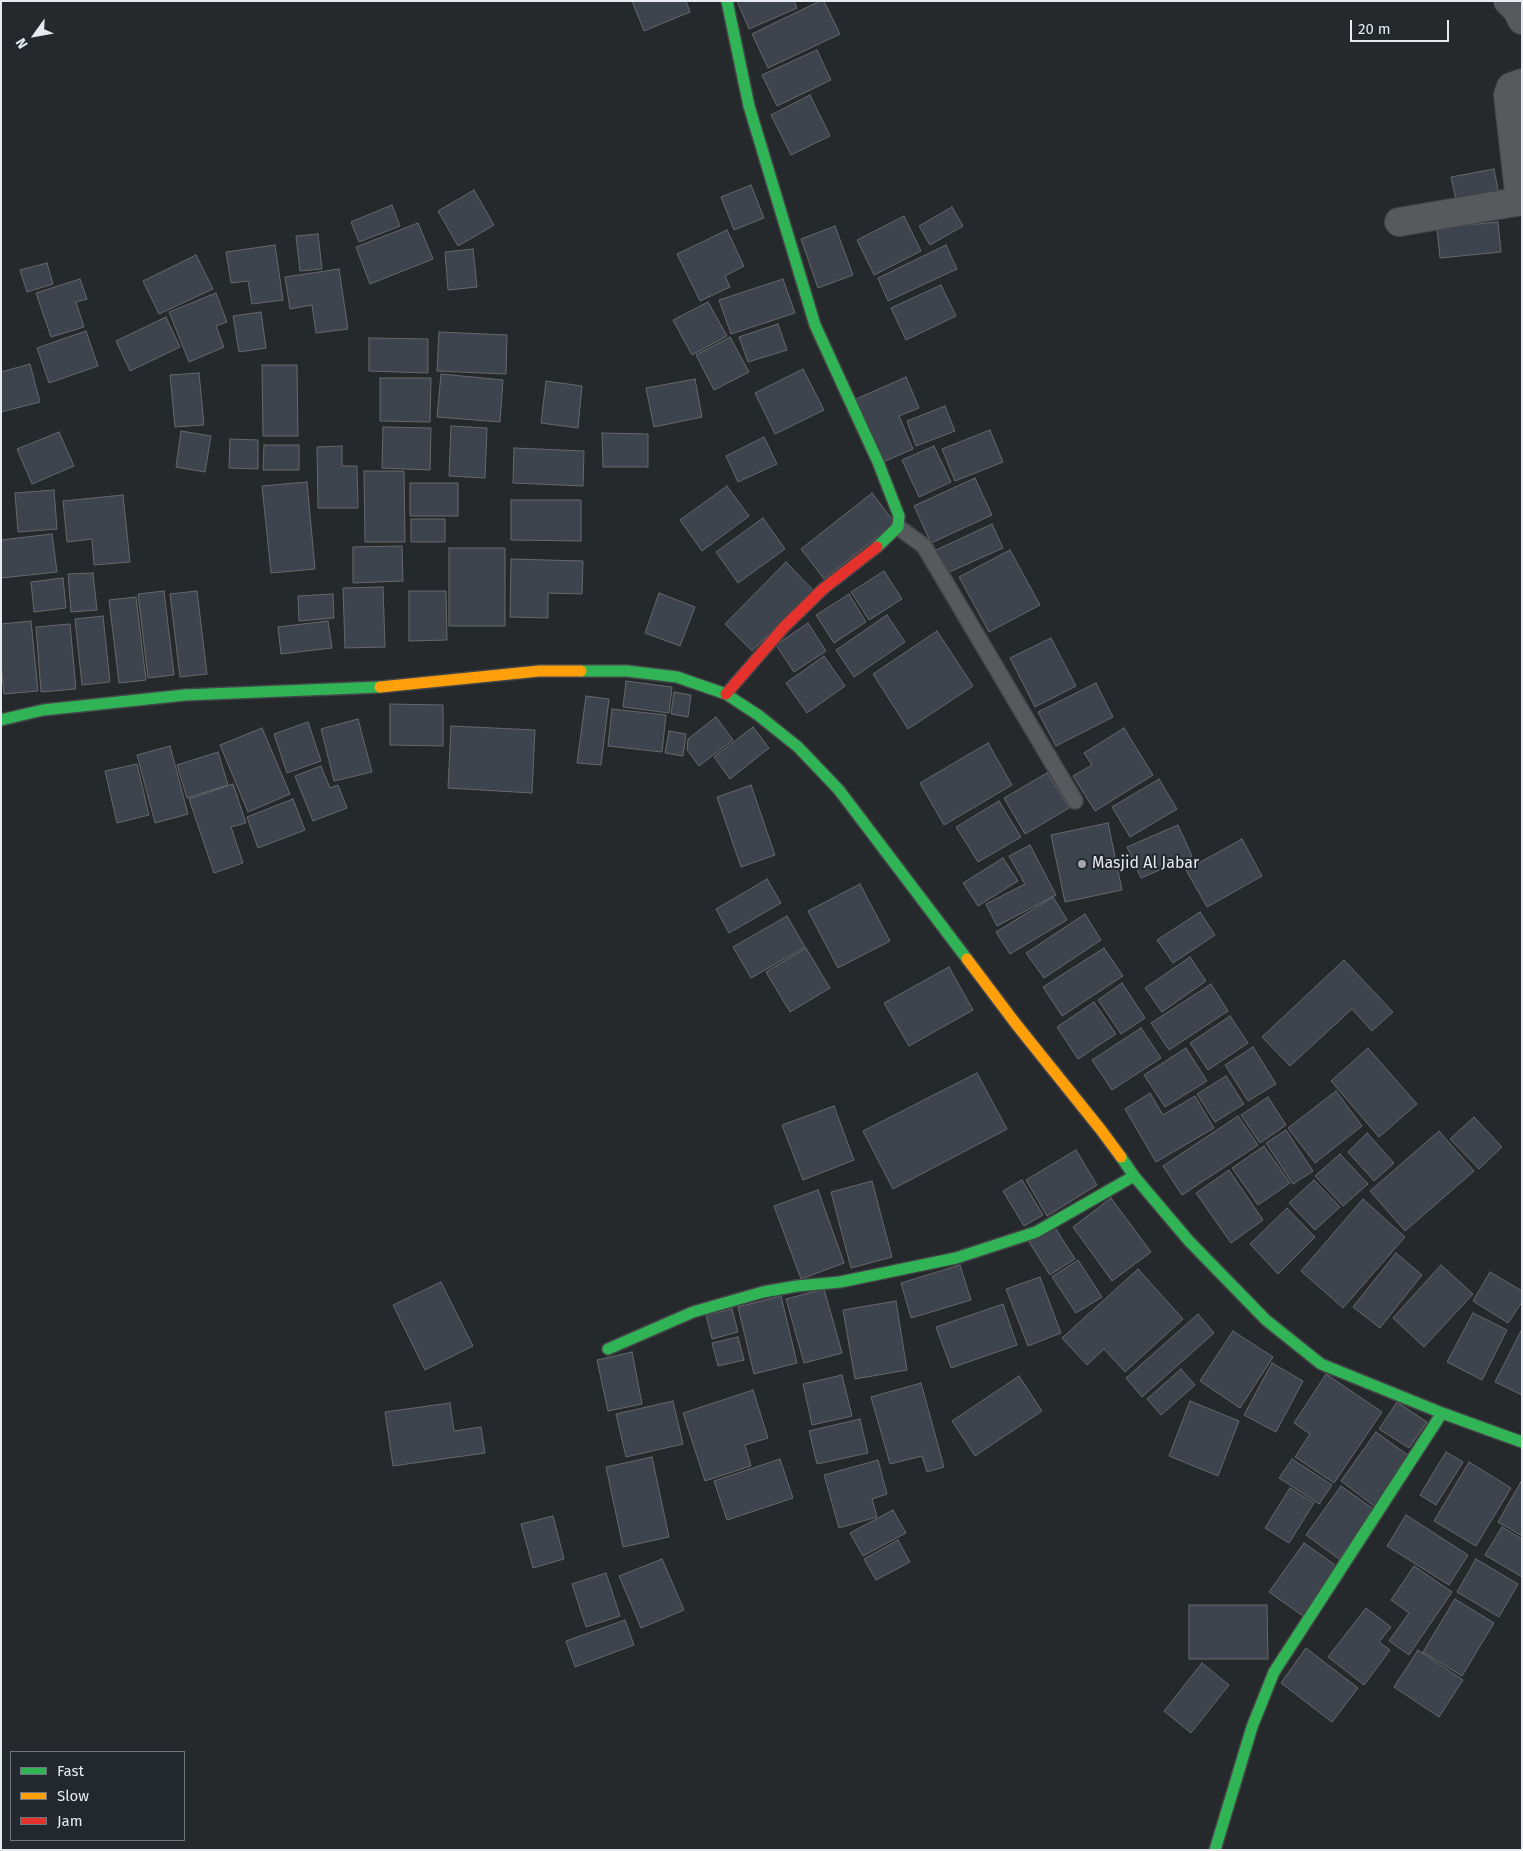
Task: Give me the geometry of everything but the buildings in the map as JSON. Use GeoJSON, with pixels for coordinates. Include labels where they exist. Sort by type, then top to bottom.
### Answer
{"type":"FeatureCollection","features":[{"type":"Feature","properties":{"kind":"street"},"geometry":{"type":"LineString","coordinates":[[726,694],[784,627],[824,589],[886,539],[898,526],[899,516],[882,470],[815,325],[749,106],[727,1]]}},
{"type":"Feature","properties":{"kind":"street"},"geometry":{"type":"LineString","coordinates":[[1508,1],[1517,10],[1522,20]]}},
{"type":"Feature","properties":{"kind":"street"},"geometry":{"type":"LineString","coordinates":[[1398,222],[1521,201],[1508,95],[1511,87],[1522,82]]}},
{"type":"Feature","properties":{"kind":"street"},"geometry":{"type":"LineString","coordinates":[[1,720],[43,710],[185,695],[392,687],[539,671],[627,671],[677,677],[726,694],[758,715],[798,747],[838,790],[932,911],[1016,1024],[1101,1130],[1134,1176],[1190,1241],[1266,1320],[1321,1364],[1442,1413],[1522,1442]]}},
{"type":"Feature","properties":{"kind":"street"},"geometry":{"type":"LineString","coordinates":[[608,1349],[693,1312],[763,1292],[840,1282],[947,1260],[1027,1235],[1036,1232],[1134,1176]]}},
{"type":"Feature","properties":{"kind":"street"},"geometry":{"type":"LineString","coordinates":[[1215,1850],[1252,1727],[1274,1672],[1442,1413]]}},
{"type":"Feature","properties":{"kind":"lane"},"geometry":{"type":"LineString","coordinates":[[898,526],[924,546],[1075,801]]}},
{"type":"Feature","properties":{"kind":"traffic: fast"},"geometry":{"type":"LineString","coordinates":[[727,1],[749,106],[815,325],[878,462],[899,516],[898,527],[877,547]]}},
{"type":"Feature","properties":{"kind":"traffic: fast"},"geometry":{"type":"LineString","coordinates":[[581,671],[627,671],[677,677],[726,694],[758,715],[798,747],[839,790],[967,959]]}},
{"type":"Feature","properties":{"kind":"traffic: fast"},"geometry":{"type":"LineString","coordinates":[[1,720],[43,710],[185,695],[380,687]]}},
{"type":"Feature","properties":{"kind":"traffic: fast"},"geometry":{"type":"LineString","coordinates":[[1121,1157],[1134,1176],[1189,1241],[1266,1320],[1321,1364],[1442,1413],[1522,1442]]}},
{"type":"Feature","properties":{"kind":"traffic: fast"},"geometry":{"type":"LineString","coordinates":[[608,1349],[693,1312],[763,1292],[797,1286],[840,1282],[956,1258],[1036,1232],[1134,1176]]}},
{"type":"Feature","properties":{"kind":"traffic: fast"},"geometry":{"type":"LineString","coordinates":[[1215,1850],[1252,1727],[1274,1672],[1442,1413]]}},
{"type":"Feature","properties":{"kind":"traffic: slow"},"geometry":{"type":"LineString","coordinates":[[380,687],[539,671],[581,671]]}},
{"type":"Feature","properties":{"kind":"traffic: slow"},"geometry":{"type":"LineString","coordinates":[[967,959],[1121,1157]]}},
{"type":"Feature","properties":{"kind":"traffic: jam"},"geometry":{"type":"LineString","coordinates":[[726,694],[784,627],[823,589],[877,547]]}},
{"type":"Feature","properties":{"kind":"place","name":"Masjid Al Jabar"},"geometry":{"type":"Point","coordinates":[1082,864]}}]}
